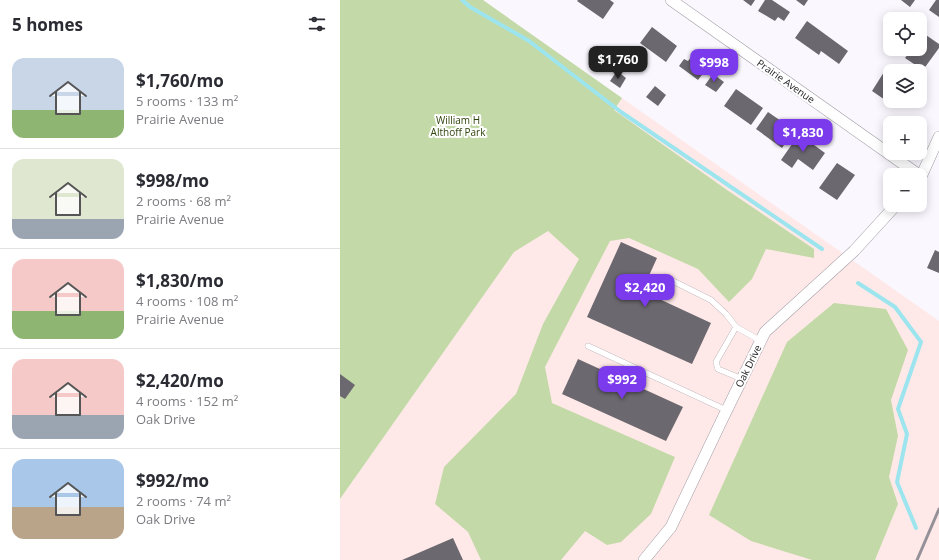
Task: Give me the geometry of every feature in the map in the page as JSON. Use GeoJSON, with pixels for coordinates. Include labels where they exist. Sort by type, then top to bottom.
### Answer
{"type":"FeatureCollection","features":[{"type":"Feature","properties":{"kind":"street","name":"Prairie Avenue"},"geometry":{"type":"LineString","coordinates":[[672,0],[907,168]]}},
{"type":"Feature","properties":{"kind":"street"},"geometry":{"type":"LineString","coordinates":[[924,168],[939,137]]}},
{"type":"Feature","properties":{"kind":"street","name":"Oak Drive"},"geometry":{"type":"LineString","coordinates":[[644,560],[671,527],[726,410],[765,332],[854,251],[890,212]]}},
{"type":"Feature","properties":{"kind":"lane"},"geometry":{"type":"LineString","coordinates":[[665,277],[711,300],[726,314],[736,327],[761,341]]}},
{"type":"Feature","properties":{"kind":"lane"},"geometry":{"type":"LineString","coordinates":[[736,327],[716,362],[718,369],[742,380]]}},
{"type":"Feature","properties":{"kind":"lane"},"geometry":{"type":"LineString","coordinates":[[588,346],[726,410]]}},
{"type":"Feature","properties":{"kind":"shaded area"},"geometry":{"type":"Polygon","coordinates":[[[622,98],[939,321],[939,560],[340,560],[340,499],[622,98]]]}},
{"type":"Feature","properties":{"kind":"green space","name":"William H Althoff Park"},"geometry":{"type":"Polygon","coordinates":[[[340,0],[483,0],[622,98],[614,110],[727,190],[814,249],[814,258],[766,249],[752,279],[729,302],[698,269],[629,238],[610,241],[545,367],[552,403],[675,457],[651,514],[621,542],[607,545],[585,531],[561,560],[481,560],[468,532],[435,504],[444,467],[516,394],[543,324],[579,259],[548,231],[514,252],[340,499],[340,0]]]}},
{"type":"Feature","properties":{"kind":"green space"},"geometry":{"type":"Polygon","coordinates":[[[834,303],[886,309],[908,350],[891,400],[898,436],[889,477],[898,504],[875,560],[812,560],[751,541],[709,515],[787,342],[834,303]]]}},
{"type":"Feature","properties":{"kind":"building"},"geometry":{"type":"Polygon","coordinates":[[[610,0],[614,3],[603,19],[577,1],[610,0]]]}},
{"type":"Feature","properties":{"kind":"building"},"geometry":{"type":"Polygon","coordinates":[[[743,0],[755,0],[751,6],[743,0]]]}},
{"type":"Feature","properties":{"kind":"building"},"geometry":{"type":"Polygon","coordinates":[[[765,0],[772,0],[790,12],[784,21],[778,17],[775,21],[758,11],[765,0]]]}},
{"type":"Feature","properties":{"kind":"building"},"geometry":{"type":"Polygon","coordinates":[[[796,0],[808,0],[804,6],[796,0]]]}},
{"type":"Feature","properties":{"kind":"building"},"geometry":{"type":"Polygon","coordinates":[[[901,0],[915,0],[910,7],[901,0]]]}},
{"type":"Feature","properties":{"kind":"building"},"geometry":{"type":"Polygon","coordinates":[[[936,0],[939,0],[939,17],[929,10],[936,0]]]}},
{"type":"Feature","properties":{"kind":"building"},"geometry":{"type":"Polygon","coordinates":[[[807,21],[848,51],[839,64],[821,51],[819,55],[795,38],[807,21]]]}},
{"type":"Feature","properties":{"kind":"building"},"geometry":{"type":"Polygon","coordinates":[[[652,27],[677,46],[666,62],[640,43],[652,27]]]}},
{"type":"Feature","properties":{"kind":"building"},"geometry":{"type":"Polygon","coordinates":[[[927,36],[939,44],[939,48],[927,64],[914,64],[905,58],[907,56],[927,56],[927,36]]]}},
{"type":"Feature","properties":{"kind":"building"},"geometry":{"type":"Polygon","coordinates":[[[692,56],[708,67],[698,80],[679,66],[684,59],[688,61],[692,56]]]}},
{"type":"Feature","properties":{"kind":"building"},"geometry":{"type":"Polygon","coordinates":[[[617,71],[626,78],[620,88],[610,81],[617,71]]]}},
{"type":"Feature","properties":{"kind":"building"},"geometry":{"type":"Polygon","coordinates":[[[713,74],[724,82],[716,92],[705,85],[713,74]]]}},
{"type":"Feature","properties":{"kind":"building"},"geometry":{"type":"Polygon","coordinates":[[[883,74],[883,99],[872,91],[883,74]]]}},
{"type":"Feature","properties":{"kind":"building"},"geometry":{"type":"Polygon","coordinates":[[[655,86],[666,95],[658,106],[646,97],[655,86]]]}},
{"type":"Feature","properties":{"kind":"building"},"geometry":{"type":"Polygon","coordinates":[[[736,89],[763,108],[751,125],[724,106],[736,89]]]}},
{"type":"Feature","properties":{"kind":"building"},"geometry":{"type":"Polygon","coordinates":[[[768,112],[794,130],[782,148],[756,129],[768,112]]]}},
{"type":"Feature","properties":{"kind":"building"},"geometry":{"type":"Polygon","coordinates":[[[799,134],[825,153],[813,170],[798,159],[792,168],[781,160],[799,134]]]}},
{"type":"Feature","properties":{"kind":"building"},"geometry":{"type":"Polygon","coordinates":[[[837,163],[855,175],[837,200],[819,188],[837,163]]]}},
{"type":"Feature","properties":{"kind":"building"},"geometry":{"type":"Polygon","coordinates":[[[621,242],[657,258],[642,291],[711,323],[692,364],[587,317],[621,242]]]}},
{"type":"Feature","properties":{"kind":"building"},"geometry":{"type":"Polygon","coordinates":[[[935,250],[939,252],[939,273],[927,268],[935,250]]]}},
{"type":"Feature","properties":{"kind":"building"},"geometry":{"type":"Polygon","coordinates":[[[578,359],[683,407],[666,441],[562,394],[578,359]]]}},
{"type":"Feature","properties":{"kind":"building"},"geometry":{"type":"Polygon","coordinates":[[[340,374],[355,385],[345,399],[340,396],[340,374]]]}},
{"type":"Feature","properties":{"kind":"building"},"geometry":{"type":"Polygon","coordinates":[[[453,538],[463,560],[402,560],[453,538]]]}},
{"type":"Feature","properties":{"kind":"waterway"},"geometry":{"type":"LineString","coordinates":[[462,0],[470,7],[529,41],[621,112],[822,249]]}},
{"type":"Feature","properties":{"kind":"waterway"},"geometry":{"type":"LineString","coordinates":[[858,283],[895,307],[921,342],[898,409],[907,434],[897,482],[916,528]]}},
{"type":"Feature","properties":{"kind":"railway"},"geometry":{"type":"LineString","coordinates":[[917,560],[939,509]]}}]}
